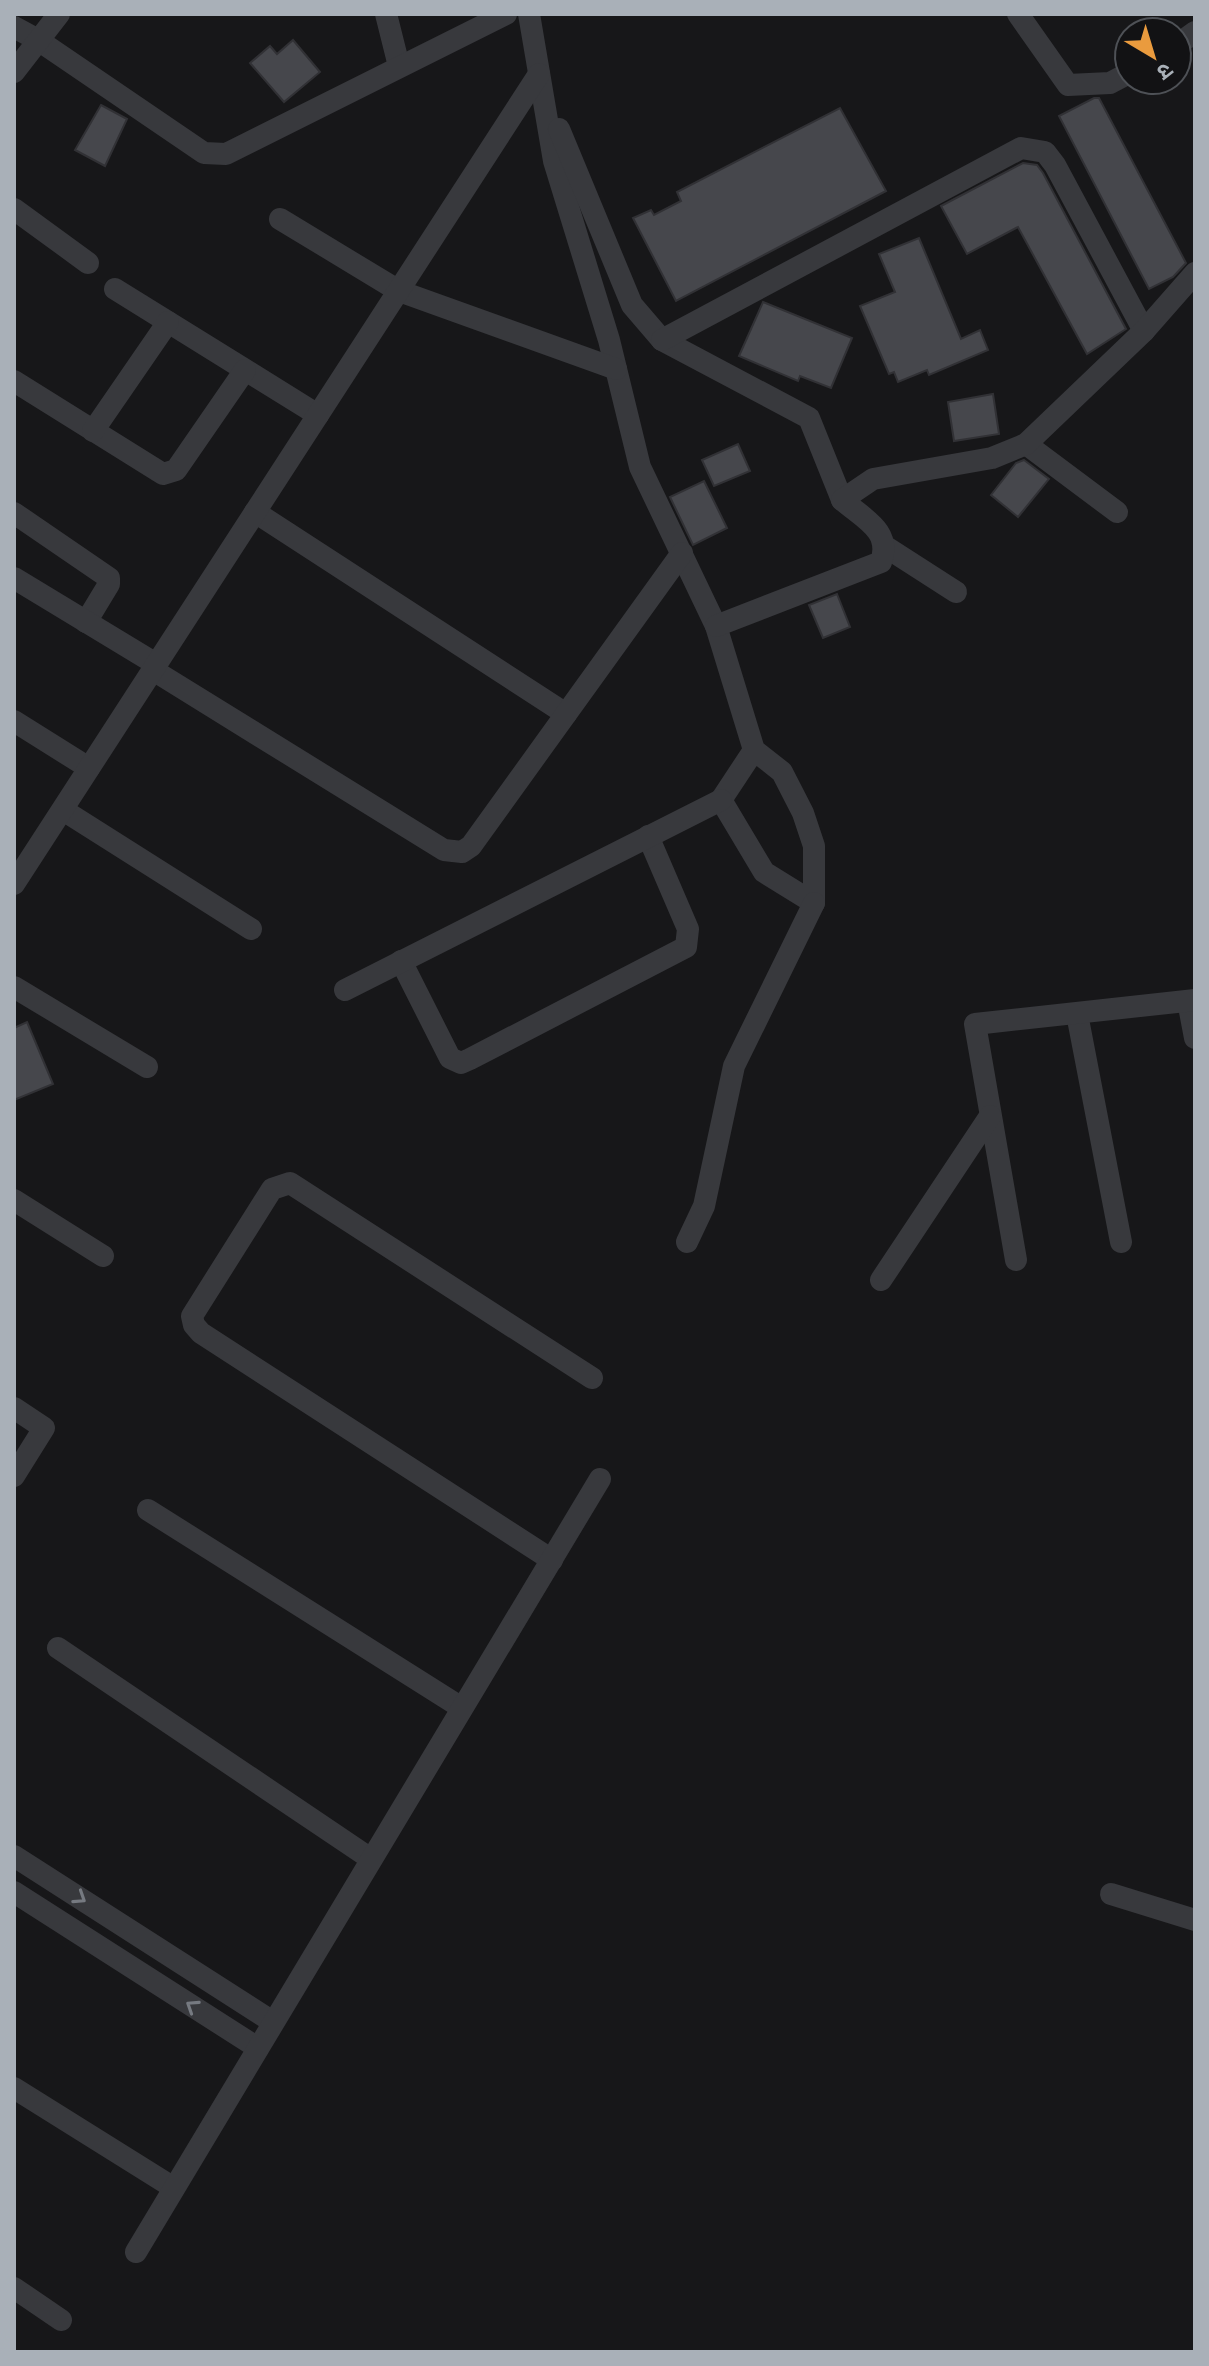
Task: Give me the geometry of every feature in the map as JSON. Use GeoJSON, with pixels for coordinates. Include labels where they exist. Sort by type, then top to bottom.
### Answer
{"type":"FeatureCollection","features":[{"type":"Feature","properties":{"kind":"street"},"geometry":{"type":"LineString","coordinates":[[14,72],[59,14]]}},
{"type":"Feature","properties":{"kind":"street"},"geometry":{"type":"LineString","coordinates":[[386,14],[399,66]]}},
{"type":"Feature","properties":{"kind":"street"},"geometry":{"type":"LineString","coordinates":[[14,27],[38,40],[204,153],[214,156],[226,154],[506,14]]}},
{"type":"Feature","properties":{"kind":"street"},"geometry":{"type":"LineString","coordinates":[[529,14],[554,161],[616,369],[640,467],[716,626],[754,750],[782,772],[803,813],[814,846],[814,903],[734,1066],[704,1206],[687,1242]]}},
{"type":"Feature","properties":{"kind":"street"},"geometry":{"type":"LineString","coordinates":[[1018,14],[1068,85],[1113,81]]}},
{"type":"Feature","properties":{"kind":"street"},"geometry":{"type":"LineString","coordinates":[[14,884],[539,74]]}},
{"type":"Feature","properties":{"kind":"street"},"geometry":{"type":"LineString","coordinates":[[559,129],[632,305],[662,340],[809,418],[842,500],[883,535],[886,547],[881,562],[716,626]]}},
{"type":"Feature","properties":{"kind":"street"},"geometry":{"type":"LineString","coordinates":[[662,340],[1021,148],[1045,152],[1055,165],[1144,331]]}},
{"type":"Feature","properties":{"kind":"street"},"geometry":{"type":"LineString","coordinates":[[14,209],[88,263]]}},
{"type":"Feature","properties":{"kind":"street"},"geometry":{"type":"LineString","coordinates":[[280,219],[399,291],[616,369]]}},
{"type":"Feature","properties":{"kind":"street"},"geometry":{"type":"LineString","coordinates":[[842,500],[873,479],[992,458],[1026,444],[1144,331],[1195,273]]}},
{"type":"Feature","properties":{"kind":"street"},"geometry":{"type":"LineString","coordinates":[[115,289],[318,415]]}},
{"type":"Feature","properties":{"kind":"street"},"geometry":{"type":"LineString","coordinates":[[93,431],[168,322]]}},
{"type":"Feature","properties":{"kind":"street"},"geometry":{"type":"LineString","coordinates":[[14,381],[163,474],[169,474],[176,470],[245,370]]}},
{"type":"Feature","properties":{"kind":"street"},"geometry":{"type":"LineString","coordinates":[[1026,444],[1117,512]]}},
{"type":"Feature","properties":{"kind":"street"},"geometry":{"type":"LineString","coordinates":[[255,512],[566,714]]}},
{"type":"Feature","properties":{"kind":"street"},"geometry":{"type":"LineString","coordinates":[[14,513],[109,578],[109,584],[86,622]]}},
{"type":"Feature","properties":{"kind":"street"},"geometry":{"type":"LineString","coordinates":[[886,547],[956,592]]}},
{"type":"Feature","properties":{"kind":"street"},"geometry":{"type":"LineString","coordinates":[[14,578],[452,853],[471,846],[682,553]]}},
{"type":"Feature","properties":{"kind":"street"},"geometry":{"type":"LineString","coordinates":[[16,727],[89,768]]}},
{"type":"Feature","properties":{"kind":"street"},"geometry":{"type":"LineString","coordinates":[[345,990],[721,800],[754,750]]}},
{"type":"Feature","properties":{"kind":"street"},"geometry":{"type":"LineString","coordinates":[[721,800],[764,872],[814,903]]}},
{"type":"Feature","properties":{"kind":"street"},"geometry":{"type":"LineString","coordinates":[[63,810],[251,929]]}},
{"type":"Feature","properties":{"kind":"street"},"geometry":{"type":"LineString","coordinates":[[401,961],[450,1058],[461,1063],[470,1059],[686,947],[688,929],[648,836]]}},
{"type":"Feature","properties":{"kind":"street"},"geometry":{"type":"LineString","coordinates":[[14,987],[147,1067]]}},
{"type":"Feature","properties":{"kind":"street"},"geometry":{"type":"LineString","coordinates":[[1016,1260],[975,1024],[1192,1001],[1195,1038]]}},
{"type":"Feature","properties":{"kind":"street"},"geometry":{"type":"LineString","coordinates":[[1077,1014],[1121,1242]]}},
{"type":"Feature","properties":{"kind":"street"},"geometry":{"type":"LineString","coordinates":[[881,1280],[990,1116]]}},
{"type":"Feature","properties":{"kind":"street"},"geometry":{"type":"LineString","coordinates":[[552,1560],[201,1333],[192,1316],[272,1189],[290,1183],[592,1378]]}},
{"type":"Feature","properties":{"kind":"street"},"geometry":{"type":"LineString","coordinates":[[14,1200],[103,1256]]}},
{"type":"Feature","properties":{"kind":"street"},"geometry":{"type":"LineString","coordinates":[[14,1408],[44,1428],[14,1476]]}},
{"type":"Feature","properties":{"kind":"street"},"geometry":{"type":"LineString","coordinates":[[136,2252],[600,1479]]}},
{"type":"Feature","properties":{"kind":"street"},"geometry":{"type":"LineString","coordinates":[[148,1510],[462,1708]]}},
{"type":"Feature","properties":{"kind":"street"},"geometry":{"type":"LineString","coordinates":[[58,1648],[371,1859]]}},
{"type":"Feature","properties":{"kind":"street"},"geometry":{"type":"LineString","coordinates":[[14,1856],[273,2022]]}},
{"type":"Feature","properties":{"kind":"street"},"geometry":{"type":"LineString","coordinates":[[14,1892],[258,2048]]}},
{"type":"Feature","properties":{"kind":"street"},"geometry":{"type":"LineString","coordinates":[[1111,1894],[1195,1920]]}},
{"type":"Feature","properties":{"kind":"street"},"geometry":{"type":"LineString","coordinates":[[14,2088],[174,2188]]}},
{"type":"Feature","properties":{"kind":"street"},"geometry":{"type":"LineString","coordinates":[[14,2288],[61,2320]]}},
{"type":"Feature","properties":{"kind":"building"},"geometry":{"type":"Polygon","coordinates":[[[293,40],[320,72],[284,102],[250,63],[270,46],[277,54],[293,40]]]}},
{"type":"Feature","properties":{"kind":"building"},"geometry":{"type":"Polygon","coordinates":[[[1099,98],[1186,263],[1173,277],[1149,289],[1059,116],[1099,98]]]}},
{"type":"Feature","properties":{"kind":"building"},"geometry":{"type":"Polygon","coordinates":[[[101,105],[127,119],[105,166],[75,150],[101,105]]]}},
{"type":"Feature","properties":{"kind":"building"},"geometry":{"type":"Polygon","coordinates":[[[840,108],[886,191],[676,301],[633,218],[651,210],[654,215],[681,201],[677,192],[840,108]]]}},
{"type":"Feature","properties":{"kind":"building"},"geometry":{"type":"Polygon","coordinates":[[[1023,163],[1037,165],[1043,173],[1126,329],[1087,354],[1018,227],[967,254],[941,206],[1023,163]]]}},
{"type":"Feature","properties":{"kind":"building"},"geometry":{"type":"Polygon","coordinates":[[[919,238],[961,339],[980,330],[988,350],[929,375],[927,370],[898,382],[894,372],[889,374],[860,306],[895,292],[879,254],[919,238]]]}},
{"type":"Feature","properties":{"kind":"building"},"geometry":{"type":"Polygon","coordinates":[[[763,302],[852,338],[831,388],[800,376],[798,381],[739,356],[763,302]]]}},
{"type":"Feature","properties":{"kind":"building"},"geometry":{"type":"Polygon","coordinates":[[[993,394],[999,434],[954,441],[948,402],[993,394]]]}},
{"type":"Feature","properties":{"kind":"building"},"geometry":{"type":"Polygon","coordinates":[[[738,444],[750,471],[714,486],[702,460],[738,444]]]}},
{"type":"Feature","properties":{"kind":"building"},"geometry":{"type":"Polygon","coordinates":[[[1024,460],[1049,479],[1018,517],[991,495],[1016,463],[1024,460]]]}},
{"type":"Feature","properties":{"kind":"building"},"geometry":{"type":"Polygon","coordinates":[[[704,481],[727,528],[693,545],[670,497],[704,481]]]}},
{"type":"Feature","properties":{"kind":"building"},"geometry":{"type":"Polygon","coordinates":[[[837,594],[850,627],[823,638],[809,605],[837,594]]]}},
{"type":"Feature","properties":{"kind":"building"},"geometry":{"type":"Polygon","coordinates":[[[27,1022],[53,1084],[14,1100],[14,1028],[27,1022]]]}}]}
